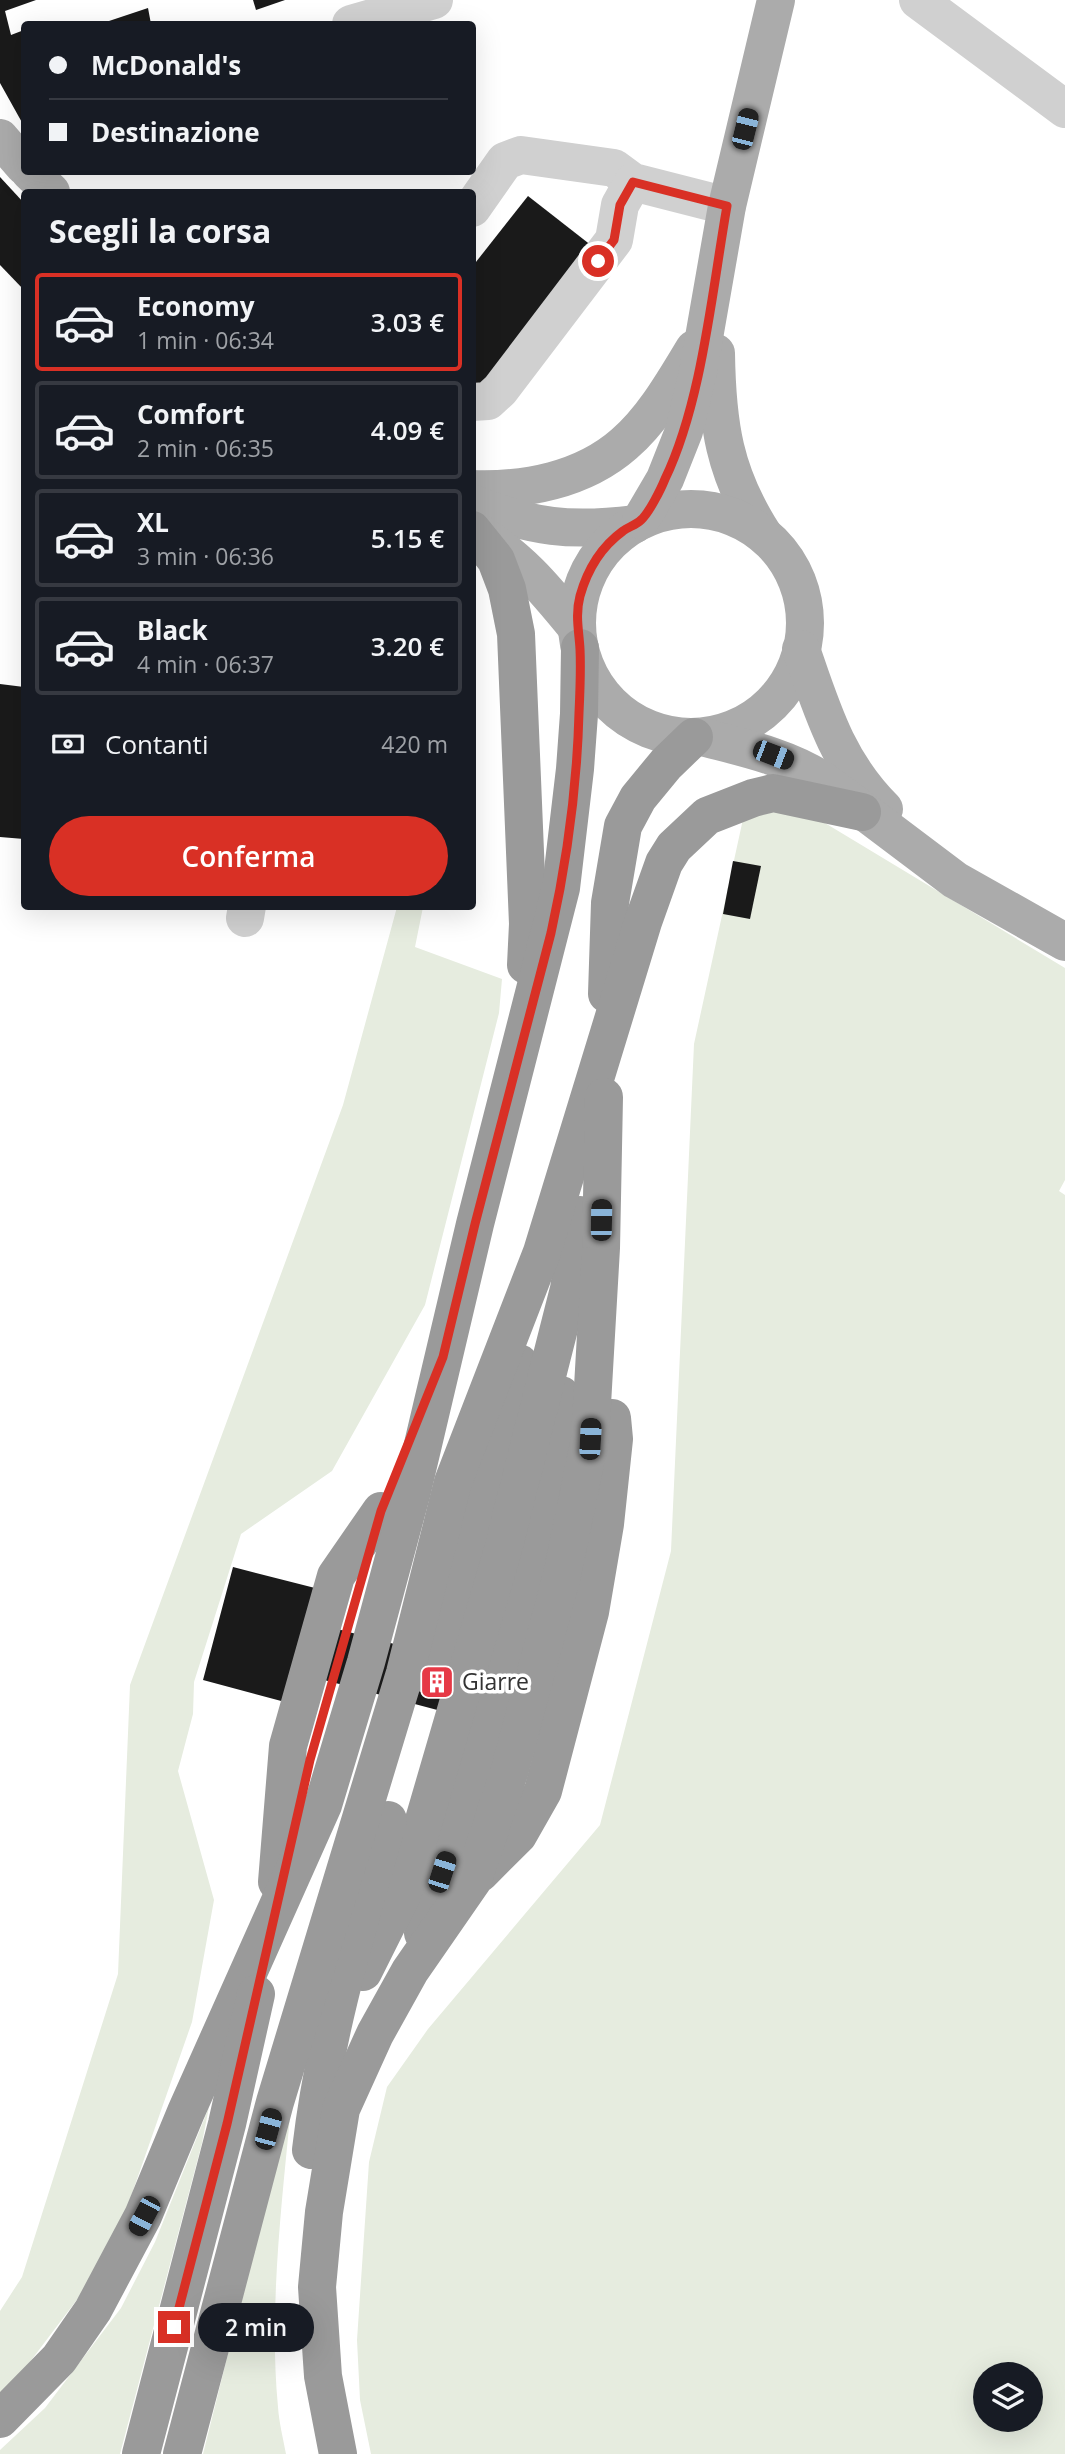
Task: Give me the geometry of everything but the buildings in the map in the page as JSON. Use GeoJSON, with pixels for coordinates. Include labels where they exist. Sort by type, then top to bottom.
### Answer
{"type":"FeatureCollection","features":[{"type":"Feature","properties":{"kind":"highway"},"geometry":{"type":"LineString","coordinates":[[476,534],[496,560],[507,589],[516,634],[528,924],[523,1039]]}},
{"type":"Feature","properties":{"kind":"highway"},"geometry":{"type":"LineString","coordinates":[[0,2419],[59,2359],[93,2310],[144,2216],[327,1792],[412,1491],[561,888],[579,714],[578,638]]}},
{"type":"Feature","properties":{"kind":"highway"},"geometry":{"type":"LineString","coordinates":[[338,2454],[323,2376],[317,2287],[324,2212],[341,2109],[375,2034],[410,1971],[473,1880],[529,1704],[562,1575],[590,1439],[601,1248],[610,903],[623,826],[638,798],[666,764],[698,737]]}},
{"type":"Feature","properties":{"kind":"highway"},"geometry":{"type":"LineString","coordinates":[[182,2454],[275,2102],[405,1673],[453,1482],[542,1252],[664,863],[674,847],[707,816],[753,798],[773,793],[862,812]]}},
{"type":"Feature","properties":{"kind":"highway"},"geometry":{"type":"LineString","coordinates":[[410,1971],[474,1774],[556,1457],[569,1289],[605,1053]]}},
{"type":"Feature","properties":{"kind":"highway"},"geometry":{"type":"LineString","coordinates":[[314,2454],[298,2379],[298,2284],[303,2212],[317,2092],[372,1876],[507,1419],[542,1252]]}},
{"type":"Feature","properties":{"kind":"highway"},"geometry":{"type":"LineString","coordinates":[[329,2041],[403,1892],[502,1553],[569,1289]]}},
{"type":"Feature","properties":{"kind":"highway"},"geometry":{"type":"LineString","coordinates":[[141,2454],[227,2124],[275,1909],[288,1746],[336,1576],[381,1511],[443,1357]]}},
{"type":"Feature","properties":{"kind":"highway"},"geometry":{"type":"LineString","coordinates":[[275,2102],[372,1876]]}},
{"type":"Feature","properties":{"kind":"main road"},"geometry":{"type":"LineString","coordinates":[[578,638],[580,597],[591,567],[610,542],[638,522],[665,479],[684,432],[727,206],[776,0]]}},
{"type":"Feature","properties":{"kind":"main road"},"geometry":{"type":"LineString","coordinates":[[37,175],[48,189]]}},
{"type":"Feature","properties":{"kind":"main road"},"geometry":{"type":"LineString","coordinates":[[698,737],[732,729],[771,704],[790,678],[801,649],[804,621],[800,593],[782,555],[762,534],[741,498],[727,460],[716,388],[714,281]]}},
{"type":"Feature","properties":{"kind":"main road"},"geometry":{"type":"LineString","coordinates":[[476,489],[511,489],[560,479],[582,471],[610,454],[624,444],[658,404],[705,329]]}},
{"type":"Feature","properties":{"kind":"main road"},"geometry":{"type":"LineString","coordinates":[[476,505],[505,517],[549,527],[573,529],[638,522],[672,510],[704,509],[735,518],[762,534]]}},
{"type":"Feature","properties":{"kind":"main road"},"geometry":{"type":"LineString","coordinates":[[476,532],[516,558],[529,571],[578,638],[595,684],[621,713],[649,729],[698,737],[773,755],[798,765],[821,779],[954,880],[1065,942]]}},
{"type":"Feature","properties":{"kind":"main road"},"geometry":{"type":"LineString","coordinates":[[801,649],[828,727],[867,792],[954,880]]}},
{"type":"Feature","properties":{"kind":"street"},"geometry":{"type":"LineString","coordinates":[[367,13],[433,0]]}},
{"type":"Feature","properties":{"kind":"street"},"geometry":{"type":"LineString","coordinates":[[918,0],[1065,109]]}},
{"type":"Feature","properties":{"kind":"street"},"geometry":{"type":"LineString","coordinates":[[476,202],[505,161],[521,155],[624,175],[727,206]]}},
{"type":"Feature","properties":{"kind":"street"},"geometry":{"type":"LineString","coordinates":[[476,402],[488,401],[500,390],[614,240],[624,175]]}},
{"type":"Feature","properties":{"kind":"shaded area"},"geometry":{"type":"Polygon","coordinates":[[[778,811],[820,820],[1065,968],[1065,1180],[1059,1191],[1065,1195],[1065,2454],[371,2454],[360,2400],[357,2340],[369,2162],[387,2087],[428,2029],[600,1825],[671,1551],[694,1044],[743,819],[778,811]]]}},
{"type":"Feature","properties":{"kind":"shaded area"},"geometry":{"type":"Polygon","coordinates":[[[396,910],[422,910],[415,947],[502,979],[499,1013],[425,1305],[332,1471],[241,1534],[194,1682],[193,1714],[178,1771],[214,1900],[192,2022],[122,2222],[88,2285],[17,2379],[0,2393],[0,2311],[22,2277],[118,1974],[130,1685],[343,1105],[396,910]]]}},
{"type":"Feature","properties":{"kind":"shaded area"},"geometry":{"type":"Polygon","coordinates":[[[209,2107],[202,2143],[120,2454],[0,2454],[0,2450],[45,2408],[121,2308],[155,2242],[209,2107]]]}},
{"type":"Feature","properties":{"kind":"shaded area"},"geometry":{"type":"Polygon","coordinates":[[[290,2117],[275,2298],[276,2371],[286,2454],[203,2454],[278,2154],[290,2117]]]}},
{"type":"Feature","properties":{"kind":"place","name":"Giarre"},"geometry":{"type":"Point","coordinates":[437,1682]}},
{"type":"Feature","properties":{"kind":"route"},"geometry":{"type":"LineString","coordinates":[[174,2327],[227,2124],[310,1760],[381,1511],[443,1357],[551,933],[561,888],[575,769],[580,648],[577,612],[580,597],[591,567],[600,554],[622,532],[641,520],[665,479],[684,432],[698,372],[727,206],[633,182],[620,205],[614,240],[598,261]]}}]}
